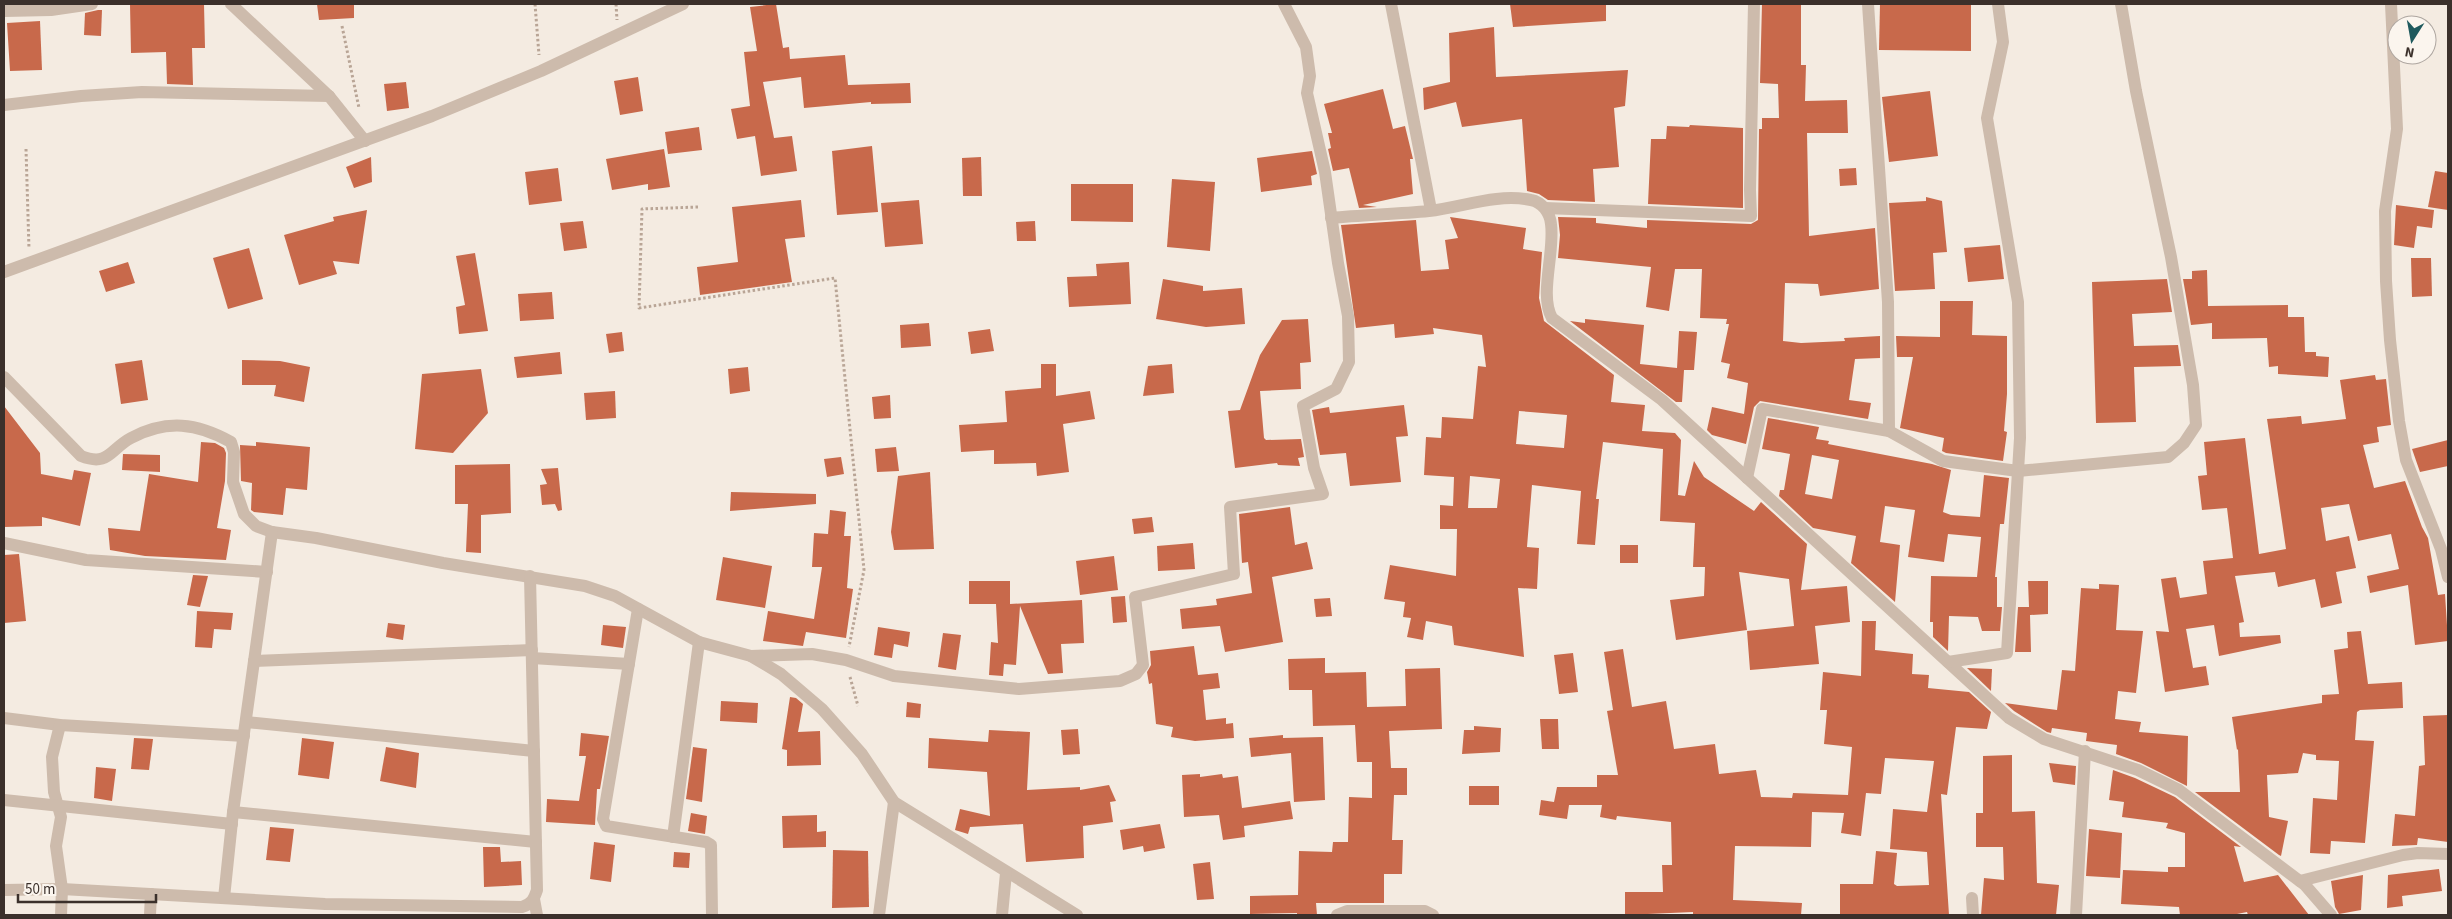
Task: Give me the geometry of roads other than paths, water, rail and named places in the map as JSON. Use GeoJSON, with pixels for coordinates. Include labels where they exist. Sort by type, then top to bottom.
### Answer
{"type":"FeatureCollection","features":[{"type":"Feature","properties":{"kind":"street"},"geometry":{"type":"LineString","coordinates":[[4,12],[51,10],[92,4]]}},
{"type":"Feature","properties":{"kind":"street"},"geometry":{"type":"LineString","coordinates":[[231,4],[329,96],[365,141]]}},
{"type":"Feature","properties":{"kind":"street"},"geometry":{"type":"LineString","coordinates":[[4,272],[432,116],[541,70],[683,4]]}},
{"type":"Feature","properties":{"kind":"street"},"geometry":{"type":"LineString","coordinates":[[750,656],[812,654],[846,660],[894,676],[1019,688],[1120,680],[1136,674],[1143,665],[1135,597],[1234,574],[1230,507],[1323,494],[1314,468],[1304,406],[1336,389],[1349,362],[1348,316],[1325,172],[1307,93],[1310,76],[1306,47],[1284,4]]}},
{"type":"Feature","properties":{"kind":"street"},"geometry":{"type":"LineString","coordinates":[[1391,4],[1431,210]]}},
{"type":"Feature","properties":{"kind":"street"},"geometry":{"type":"LineString","coordinates":[[1331,218],[1431,210],[1506,198],[1532,200],[1545,208],[1751,216],[1754,4]]}},
{"type":"Feature","properties":{"kind":"street"},"geometry":{"type":"LineString","coordinates":[[1868,4],[1888,302],[1889,431]]}},
{"type":"Feature","properties":{"kind":"street"},"geometry":{"type":"LineString","coordinates":[[1948,662],[2007,653],[2020,438],[2018,302],[1987,118],[2003,42],[1998,4]]}},
{"type":"Feature","properties":{"kind":"street"},"geometry":{"type":"LineString","coordinates":[[1747,478],[1762,409],[1889,431],[1943,461],[2018,470],[2168,457],[2184,443],[2196,425],[2193,385],[2171,257],[2136,91],[2121,4]]}},
{"type":"Feature","properties":{"kind":"street"},"geometry":{"type":"LineString","coordinates":[[2391,4],[2397,129],[2385,211],[2386,281],[2391,349],[2399,422],[2406,460],[2441,549],[2448,577]]}},
{"type":"Feature","properties":{"kind":"street"},"geometry":{"type":"LineString","coordinates":[[4,105],[81,96],[142,92],[329,96]]}},
{"type":"Feature","properties":{"kind":"street"},"geometry":{"type":"LineString","coordinates":[[1545,208],[1551,224],[1551,264],[1547,299],[1548,311],[1552,318],[1662,400],[2009,718],[2044,738],[2138,770],[2179,790],[2300,881],[2331,915]]}},
{"type":"Feature","properties":{"kind":"street"},"geometry":{"type":"LineString","coordinates":[[4,377],[81,456],[93,461],[106,459],[129,439],[149,430],[168,427],[192,426],[209,430],[231,442],[234,452],[233,482],[244,514],[256,526],[272,532],[316,538],[444,563],[585,586],[615,596],[698,642],[750,656],[780,674],[822,710],[862,754],[894,802],[1006,873],[1045,894],[1077,915]]}},
{"type":"Feature","properties":{"kind":"street"},"geometry":{"type":"LineString","coordinates":[[224,898],[272,532]]}},
{"type":"Feature","properties":{"kind":"street"},"geometry":{"type":"LineString","coordinates":[[4,543],[86,560],[266,572]]}},
{"type":"Feature","properties":{"kind":"street"},"geometry":{"type":"LineString","coordinates":[[4,890],[62,889],[325,904],[522,907],[529,905],[538,890],[530,576]]}},
{"type":"Feature","properties":{"kind":"street"},"geometry":{"type":"LineString","coordinates":[[638,609],[603,819],[606,826],[706,842],[711,845],[712,915]]}},
{"type":"Feature","properties":{"kind":"street"},"geometry":{"type":"LineString","coordinates":[[673,837],[698,642]]}},
{"type":"Feature","properties":{"kind":"street"},"geometry":{"type":"LineString","coordinates":[[254,661],[532,654],[629,664]]}},
{"type":"Feature","properties":{"kind":"street"},"geometry":{"type":"LineString","coordinates":[[4,718],[60,725],[244,736]]}},
{"type":"Feature","properties":{"kind":"street"},"geometry":{"type":"LineString","coordinates":[[246,722],[534,751]]}},
{"type":"Feature","properties":{"kind":"street"},"geometry":{"type":"LineString","coordinates":[[60,725],[52,757],[54,792],[60,817],[56,846],[62,889],[61,915]]}},
{"type":"Feature","properties":{"kind":"street"},"geometry":{"type":"LineString","coordinates":[[2076,915],[2085,752]]}},
{"type":"Feature","properties":{"kind":"street"},"geometry":{"type":"LineString","coordinates":[[4,800],[58,807],[233,818],[536,842]]}},
{"type":"Feature","properties":{"kind":"street"},"geometry":{"type":"LineString","coordinates":[[879,915],[894,802]]}},
{"type":"Feature","properties":{"kind":"street"},"geometry":{"type":"LineString","coordinates":[[2300,881],[2403,855],[2433,852],[2448,854]]}},
{"type":"Feature","properties":{"kind":"street"},"geometry":{"type":"LineString","coordinates":[[1002,915],[1006,873]]}},
{"type":"Feature","properties":{"kind":"street"},"geometry":{"type":"LineString","coordinates":[[150,915],[151,894]]}},
{"type":"Feature","properties":{"kind":"street"},"geometry":{"type":"LineString","coordinates":[[1972,898],[1974,915]]}},
{"type":"Feature","properties":{"kind":"street"},"geometry":{"type":"LineString","coordinates":[[534,899],[537,915]]}},
{"type":"Feature","properties":{"kind":"street"},"geometry":{"type":"LineString","coordinates":[[1337,915],[1340,912],[1356,911],[1425,911],[1433,915]]}}]}
